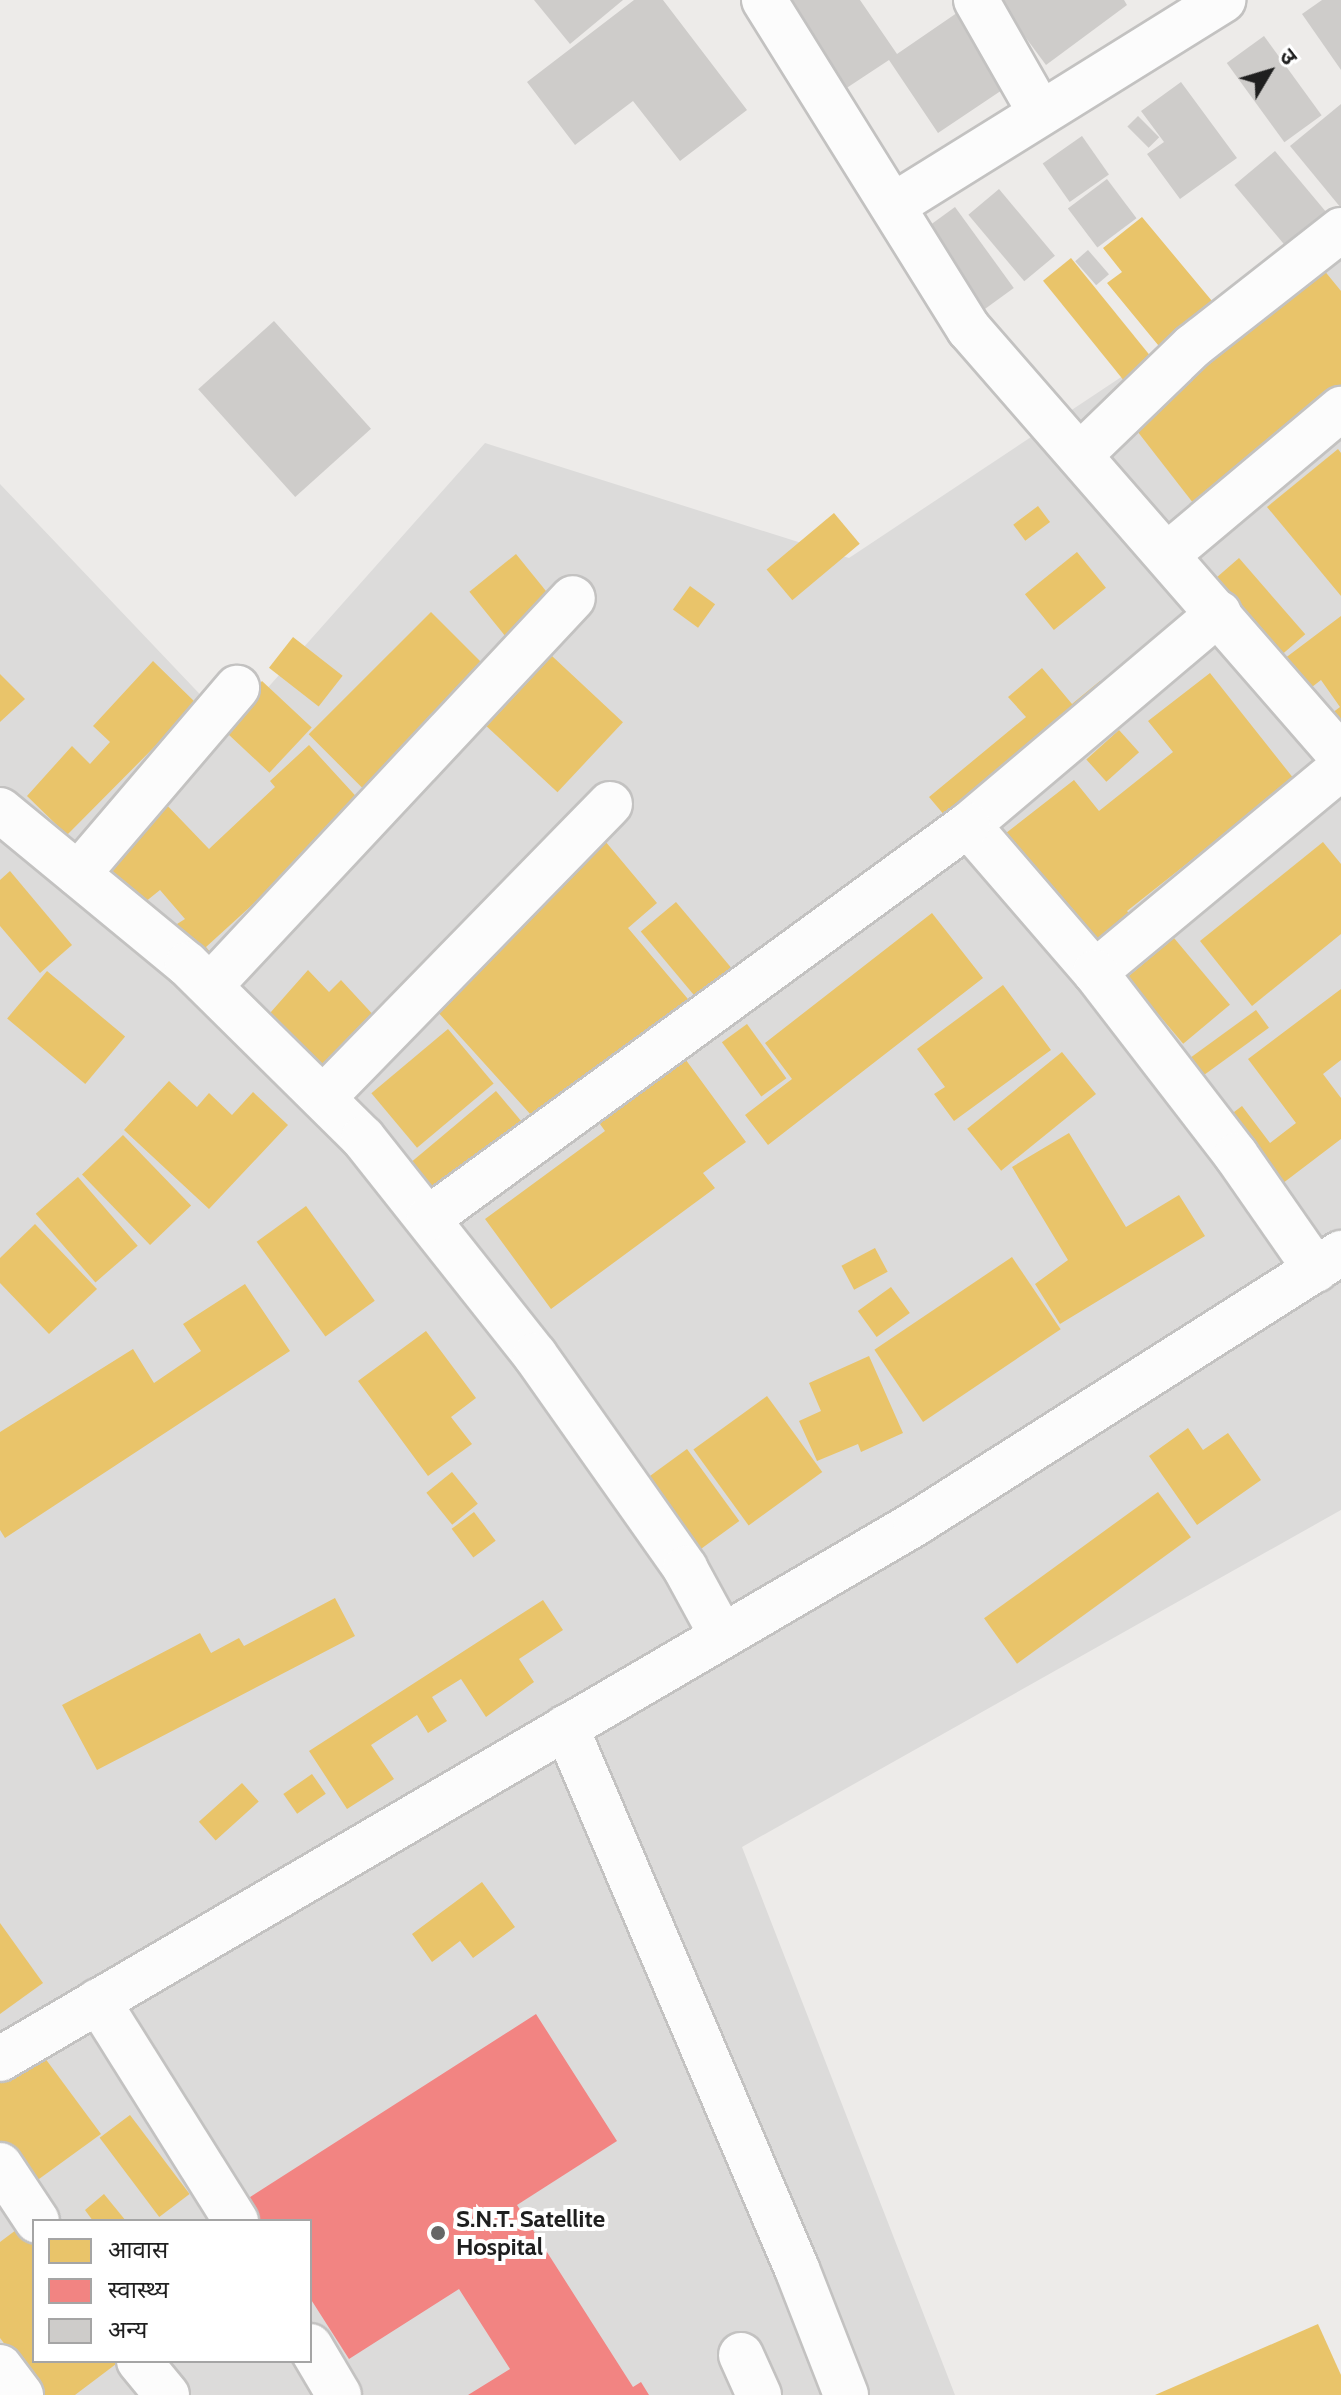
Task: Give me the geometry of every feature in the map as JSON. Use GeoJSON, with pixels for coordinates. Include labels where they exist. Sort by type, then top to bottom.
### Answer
{"type":"FeatureCollection","features":[{"type":"Feature","properties":{"kind":"street"},"geometry":{"type":"LineString","coordinates":[[764,0],[969,329],[1341,756]]}},
{"type":"Feature","properties":{"kind":"street"},"geometry":{"type":"LineString","coordinates":[[976,0],[1040,112]]}},
{"type":"Feature","properties":{"kind":"street"},"geometry":{"type":"LineString","coordinates":[[894,205],[1223,0]]}},
{"type":"Feature","properties":{"kind":"street"},"geometry":{"type":"LineString","coordinates":[[1080,455],[1193,346],[1341,230]]}},
{"type":"Feature","properties":{"kind":"street"},"geometry":{"type":"LineString","coordinates":[[1168,554],[1341,409]]}},
{"type":"Feature","properties":{"kind":"street"},"geometry":{"type":"LineString","coordinates":[[210,986],[573,598]]}},
{"type":"Feature","properties":{"kind":"street"},"geometry":{"type":"LineString","coordinates":[[429,1218],[968,825],[1219,613]]}},
{"type":"Feature","properties":{"kind":"street"},"geometry":{"type":"LineString","coordinates":[[78,874],[237,688]]}},
{"type":"Feature","properties":{"kind":"street"},"geometry":{"type":"LineString","coordinates":[[1095,972],[1341,768]]}},
{"type":"Feature","properties":{"kind":"street"},"geometry":{"type":"LineString","coordinates":[[325,1096],[610,804]]}},
{"type":"Feature","properties":{"kind":"street"},"geometry":{"type":"LineString","coordinates":[[0,810],[210,986],[325,1096],[429,1218],[535,1355],[685,1568],[722,1636]]}},
{"type":"Feature","properties":{"kind":"street"},"geometry":{"type":"LineString","coordinates":[[0,2059],[916,1523],[1328,1262],[1236,1155],[1095,972],[968,825]]}},
{"type":"Feature","properties":{"kind":"street"},"geometry":{"type":"LineString","coordinates":[[566,1727],[846,2395]]}},
{"type":"Feature","properties":{"kind":"street"},"geometry":{"type":"LineString","coordinates":[[98,2001],[235,2219]]}},
{"type":"Feature","properties":{"kind":"street"},"geometry":{"type":"LineString","coordinates":[[0,2165],[36,2219]]}},
{"type":"Feature","properties":{"kind":"street"},"geometry":{"type":"LineString","coordinates":[[312,2349],[339,2395]]}},
{"type":"Feature","properties":{"kind":"street"},"geometry":{"type":"LineString","coordinates":[[741,2355],[759,2395]]}},
{"type":"Feature","properties":{"kind":"street"},"geometry":{"type":"LineString","coordinates":[[141,2363],[167,2395]]}},
{"type":"Feature","properties":{"kind":"street"},"geometry":{"type":"LineString","coordinates":[[0,2367],[21,2395]]}},
{"type":"Feature","properties":{"kind":"shaded area"},"geometry":{"type":"Polygon","coordinates":[[[1341,231],[1341,1510],[742,1847],[955,2395],[0,2395],[0,484],[232,728],[485,443],[849,558],[1341,231]]]}},
{"type":"Feature","properties":{"kind":"building: आवास"},"geometry":{"type":"Polygon","coordinates":[[[1142,217],[1217,307],[1163,351],[1107,283],[1122,272],[1103,248],[1142,217]]]}},
{"type":"Feature","properties":{"kind":"building: आवास"},"geometry":{"type":"Polygon","coordinates":[[[1071,258],[1152,358],[1124,381],[1043,281],[1071,258]]]}},
{"type":"Feature","properties":{"kind":"building: आवास"},"geometry":{"type":"Polygon","coordinates":[[[1323,269],[1341,291],[1341,397],[1197,508],[1127,418],[1323,269]]]}},
{"type":"Feature","properties":{"kind":"building: आवास"},"geometry":{"type":"Polygon","coordinates":[[[1338,449],[1341,453],[1341,596],[1267,507],[1338,449]]]}},
{"type":"Feature","properties":{"kind":"building: आवास"},"geometry":{"type":"Polygon","coordinates":[[[1038,506],[1050,522],[1025,541],[1013,525],[1038,506]]]}},
{"type":"Feature","properties":{"kind":"building: आवास"},"geometry":{"type":"Polygon","coordinates":[[[834,513],[860,544],[792,600],[767,570],[834,513]]]}},
{"type":"Feature","properties":{"kind":"building: आवास"},"geometry":{"type":"Polygon","coordinates":[[[1077,552],[1106,588],[1054,630],[1025,594],[1077,552]]]}},
{"type":"Feature","properties":{"kind":"building: आवास"},"geometry":{"type":"Polygon","coordinates":[[[516,554],[557,605],[510,642],[469,592],[516,554]]]}},
{"type":"Feature","properties":{"kind":"building: आवास"},"geometry":{"type":"Polygon","coordinates":[[[1239,558],[1305,634],[1269,666],[1203,589],[1239,558]]]}},
{"type":"Feature","properties":{"kind":"building: आवास"},"geometry":{"type":"Polygon","coordinates":[[[690,586],[715,604],[698,628],[673,609],[690,586]]]}},
{"type":"Feature","properties":{"kind":"building: आवास"},"geometry":{"type":"Polygon","coordinates":[[[431,612],[488,669],[366,792],[309,734],[431,612]]]}},
{"type":"Feature","properties":{"kind":"building: आवास"},"geometry":{"type":"Polygon","coordinates":[[[1341,616],[1341,734],[1328,716],[1340,707],[1321,680],[1303,694],[1280,662],[1341,616]]]}},
{"type":"Feature","properties":{"kind":"building: आवास"},"geometry":{"type":"Polygon","coordinates":[[[293,637],[343,676],[319,707],[269,668],[293,637]]]}},
{"type":"Feature","properties":{"kind":"building: आवास"},"geometry":{"type":"Polygon","coordinates":[[[552,656],[623,722],[557,792],[487,726],[552,656]]]}},
{"type":"Feature","properties":{"kind":"building: आवास"},"geometry":{"type":"Polygon","coordinates":[[[153,661],[197,704],[67,835],[27,796],[72,746],[90,764],[110,742],[93,726],[153,661]]]}},
{"type":"Feature","properties":{"kind":"building: आवास"},"geometry":{"type":"Polygon","coordinates":[[[1042,668],[1072,704],[1100,681],[1114,697],[956,829],[929,797],[1026,717],[1008,697],[1042,668]]]}},
{"type":"Feature","properties":{"kind":"building: आवास"},"geometry":{"type":"Polygon","coordinates":[[[1210,673],[1294,779],[1127,911],[1135,921],[1090,957],[997,840],[1074,780],[1099,811],[1173,752],[1148,721],[1210,673]]]}},
{"type":"Feature","properties":{"kind":"building: आवास"},"geometry":{"type":"Polygon","coordinates":[[[0,674],[25,699],[0,722],[0,674]]]}},
{"type":"Feature","properties":{"kind":"building: आवास"},"geometry":{"type":"Polygon","coordinates":[[[262,681],[312,727],[269,773],[220,726],[262,681]]]}},
{"type":"Feature","properties":{"kind":"building: आवास"},"geometry":{"type":"Polygon","coordinates":[[[1119,730],[1139,752],[1106,782],[1086,759],[1119,730]]]}},
{"type":"Feature","properties":{"kind":"building: आवास"},"geometry":{"type":"Polygon","coordinates":[[[309,745],[363,804],[206,947],[215,958],[206,972],[169,929],[185,919],[160,890],[134,911],[92,866],[161,799],[209,849],[275,787],[270,781],[309,745]]]}},
{"type":"Feature","properties":{"kind":"building: आवास"},"geometry":{"type":"Polygon","coordinates":[[[605,841],[657,903],[628,928],[693,1005],[541,1126],[427,1000],[605,841]]]}},
{"type":"Feature","properties":{"kind":"building: आवास"},"geometry":{"type":"Polygon","coordinates":[[[1323,842],[1341,864],[1341,934],[1252,1006],[1200,941],[1323,842]]]}},
{"type":"Feature","properties":{"kind":"building: आवास"},"geometry":{"type":"Polygon","coordinates":[[[10,871],[72,945],[40,973],[0,926],[0,880],[10,871]]]}},
{"type":"Feature","properties":{"kind":"building: आवास"},"geometry":{"type":"Polygon","coordinates":[[[676,902],[739,977],[704,1007],[641,932],[676,902]]]}},
{"type":"Feature","properties":{"kind":"building: आवास"},"geometry":{"type":"Polygon","coordinates":[[[932,913],[983,978],[768,1145],[745,1115],[792,1079],[765,1043],[932,913]]]}},
{"type":"Feature","properties":{"kind":"building: आवास"},"geometry":{"type":"Polygon","coordinates":[[[1174,938],[1230,1005],[1183,1044],[1127,977],[1174,938]]]}},
{"type":"Feature","properties":{"kind":"building: आवास"},"geometry":{"type":"Polygon","coordinates":[[[308,970],[329,992],[341,980],[378,1020],[327,1070],[296,1041],[289,1049],[263,1021],[308,970]]]}},
{"type":"Feature","properties":{"kind":"building: आवास"},"geometry":{"type":"Polygon","coordinates":[[[47,971],[125,1037],[85,1084],[7,1018],[47,971]]]}},
{"type":"Feature","properties":{"kind":"building: आवास"},"geometry":{"type":"Polygon","coordinates":[[[1003,985],[1051,1050],[954,1121],[934,1094],[945,1087],[917,1049],[1003,985]]]}},
{"type":"Feature","properties":{"kind":"building: आवास"},"geometry":{"type":"Polygon","coordinates":[[[1341,989],[1341,1060],[1323,1074],[1341,1098],[1341,1139],[1270,1193],[1218,1124],[1242,1106],[1270,1143],[1296,1123],[1248,1059],[1341,989]]]}},
{"type":"Feature","properties":{"kind":"building: आवास"},"geometry":{"type":"Polygon","coordinates":[[[1256,1010],[1269,1028],[1194,1082],[1181,1065],[1256,1010]]]}},
{"type":"Feature","properties":{"kind":"building: आवास"},"geometry":{"type":"Polygon","coordinates":[[[747,1024],[786,1078],[761,1096],[722,1042],[747,1024]]]}},
{"type":"Feature","properties":{"kind":"building: आवास"},"geometry":{"type":"Polygon","coordinates":[[[448,1029],[494,1083],[417,1148],[371,1093],[448,1029]]]}},
{"type":"Feature","properties":{"kind":"building: आवास"},"geometry":{"type":"Polygon","coordinates":[[[1062,1052],[1096,1094],[1001,1171],[967,1129],[1062,1052]]]}},
{"type":"Feature","properties":{"kind":"building: आवास"},"geometry":{"type":"Polygon","coordinates":[[[683,1056],[746,1142],[703,1173],[715,1188],[551,1309],[485,1219],[605,1131],[597,1120],[683,1056]]]}},
{"type":"Feature","properties":{"kind":"building: आवास"},"geometry":{"type":"Polygon","coordinates":[[[169,1081],[197,1107],[209,1093],[232,1115],[253,1092],[288,1125],[209,1209],[124,1130],[169,1081]]]}},
{"type":"Feature","properties":{"kind":"building: आवास"},"geometry":{"type":"Polygon","coordinates":[[[496,1091],[523,1123],[437,1195],[410,1163],[496,1091]]]}},
{"type":"Feature","properties":{"kind":"building: आवास"},"geometry":{"type":"Polygon","coordinates":[[[1069,1133],[1126,1227],[1179,1195],[1205,1236],[1060,1324],[1035,1284],[1068,1260],[1012,1167],[1069,1133]]]}},
{"type":"Feature","properties":{"kind":"building: आवास"},"geometry":{"type":"Polygon","coordinates":[[[123,1135],[191,1205],[150,1245],[82,1175],[123,1135]]]}},
{"type":"Feature","properties":{"kind":"building: आवास"},"geometry":{"type":"Polygon","coordinates":[[[78,1177],[138,1246],[95,1282],[36,1214],[78,1177]]]}},
{"type":"Feature","properties":{"kind":"building: आवास"},"geometry":{"type":"Polygon","coordinates":[[[306,1206],[375,1301],[325,1337],[257,1242],[306,1206]]]}},
{"type":"Feature","properties":{"kind":"building: आवास"},"geometry":{"type":"Polygon","coordinates":[[[35,1224],[97,1289],[49,1334],[0,1283],[0,1258],[35,1224]]]}},
{"type":"Feature","properties":{"kind":"building: आवास"},"geometry":{"type":"Polygon","coordinates":[[[875,1248],[888,1272],[854,1290],[841,1266],[875,1248]]]}},
{"type":"Feature","properties":{"kind":"building: आवास"},"geometry":{"type":"Polygon","coordinates":[[[1012,1257],[1061,1329],[923,1422],[874,1350],[1012,1257]]]}},
{"type":"Feature","properties":{"kind":"building: आवास"},"geometry":{"type":"Polygon","coordinates":[[[245,1284],[290,1351],[5,1538],[0,1530],[0,1432],[133,1349],[154,1383],[201,1351],[183,1324],[245,1284]]]}},
{"type":"Feature","properties":{"kind":"building: आवास"},"geometry":{"type":"Polygon","coordinates":[[[891,1287],[910,1313],[877,1337],[858,1311],[891,1287]]]}},
{"type":"Feature","properties":{"kind":"building: आवास"},"geometry":{"type":"Polygon","coordinates":[[[426,1331],[476,1398],[451,1417],[472,1444],[428,1476],[358,1381],[426,1331]]]}},
{"type":"Feature","properties":{"kind":"building: आवास"},"geometry":{"type":"Polygon","coordinates":[[[869,1356],[903,1433],[861,1452],[858,1444],[817,1461],[799,1421],[821,1411],[809,1383],[869,1356]]]}},
{"type":"Feature","properties":{"kind":"building: आवास"},"geometry":{"type":"Polygon","coordinates":[[[767,1396],[822,1472],[749,1526],[693,1449],[767,1396]]]}},
{"type":"Feature","properties":{"kind":"building: आवास"},"geometry":{"type":"Polygon","coordinates":[[[1188,1428],[1203,1450],[1228,1433],[1261,1480],[1197,1525],[1149,1456],[1188,1428]]]}},
{"type":"Feature","properties":{"kind":"building: आवास"},"geometry":{"type":"Polygon","coordinates":[[[687,1449],[739,1521],[692,1556],[639,1484],[687,1449]]]}},
{"type":"Feature","properties":{"kind":"building: आवास"},"geometry":{"type":"Polygon","coordinates":[[[452,1472],[478,1504],[452,1525],[426,1493],[452,1472]]]}},
{"type":"Feature","properties":{"kind":"building: आवास"},"geometry":{"type":"Polygon","coordinates":[[[1158,1492],[1191,1537],[1017,1664],[984,1618],[1158,1492]]]}},
{"type":"Feature","properties":{"kind":"building: आवास"},"geometry":{"type":"Polygon","coordinates":[[[474,1512],[496,1541],[473,1558],[452,1529],[474,1512]]]}},
{"type":"Feature","properties":{"kind":"building: आवास"},"geometry":{"type":"Polygon","coordinates":[[[335,1598],[355,1636],[97,1770],[62,1705],[200,1633],[211,1653],[239,1638],[244,1646],[335,1598]]]}},
{"type":"Feature","properties":{"kind":"building: आवास"},"geometry":{"type":"Polygon","coordinates":[[[543,1600],[563,1630],[519,1659],[534,1682],[486,1717],[461,1679],[432,1697],[447,1721],[428,1733],[417,1715],[371,1745],[394,1779],[347,1809],[309,1751],[543,1600]]]}},
{"type":"Feature","properties":{"kind":"building: आवास"},"geometry":{"type":"Polygon","coordinates":[[[312,1774],[326,1794],[297,1814],[283,1794],[312,1774]]]}},
{"type":"Feature","properties":{"kind":"building: आवास"},"geometry":{"type":"Polygon","coordinates":[[[242,1783],[259,1802],[216,1840],[199,1822],[242,1783]]]}},
{"type":"Feature","properties":{"kind":"building: आवास"},"geometry":{"type":"Polygon","coordinates":[[[482,1882],[515,1927],[473,1958],[460,1941],[432,1962],[412,1934],[482,1882]]]}},
{"type":"Feature","properties":{"kind":"building: आवास"},"geometry":{"type":"Polygon","coordinates":[[[0,1923],[43,1983],[0,2014],[0,1923]]]}},
{"type":"Feature","properties":{"kind":"building: आवास"},"geometry":{"type":"Polygon","coordinates":[[[36,2046],[101,2134],[28,2187],[0,2149],[0,2072],[36,2046]]]}},
{"type":"Feature","properties":{"kind":"building: आवास"},"geometry":{"type":"Polygon","coordinates":[[[130,2115],[190,2194],[159,2217],[100,2138],[130,2115]]]}},
{"type":"Feature","properties":{"kind":"building: आवास"},"geometry":{"type":"Polygon","coordinates":[[[104,2194],[124,2219],[92,2219],[85,2210],[104,2194]]]}},
{"type":"Feature","properties":{"kind":"building: आवास"},"geometry":{"type":"Polygon","coordinates":[[[20,2227],[32,2242],[32,2363],[117,2363],[75,2395],[43,2395],[0,2338],[0,2242],[20,2227]]]}},
{"type":"Feature","properties":{"kind":"building: आवास"},"geometry":{"type":"Polygon","coordinates":[[[1318,2324],[1341,2375],[1341,2395],[1155,2395],[1318,2324]]]}},
{"type":"Feature","properties":{"kind":"building: स्वास्थ्य"},"geometry":{"type":"Polygon","coordinates":[[[536,2014],[617,2141],[517,2205],[633,2387],[641,2382],[649,2395],[468,2395],[510,2369],[459,2289],[349,2359],[312,2301],[312,2219],[260,2219],[247,2199],[536,2014]]]}},
{"type":"Feature","properties":{"kind":"building: अन्य"},"geometry":{"type":"Polygon","coordinates":[[[534,0],[623,0],[570,44],[534,0]]]}},
{"type":"Feature","properties":{"kind":"building: अन्य"},"geometry":{"type":"Polygon","coordinates":[[[634,0],[663,0],[747,110],[680,161],[633,101],[575,145],[527,82],[634,0]]]}},
{"type":"Feature","properties":{"kind":"building: अन्य"},"geometry":{"type":"Polygon","coordinates":[[[777,0],[860,0],[897,54],[967,6],[1017,80],[938,133],[889,60],[839,93],[777,0]]]}},
{"type":"Feature","properties":{"kind":"building: अन्य"},"geometry":{"type":"Polygon","coordinates":[[[998,0],[1124,0],[1127,5],[1046,65],[998,0]]]}},
{"type":"Feature","properties":{"kind":"building: अन्य"},"geometry":{"type":"Polygon","coordinates":[[[1322,0],[1341,0],[1341,70],[1302,14],[1322,0]]]}},
{"type":"Feature","properties":{"kind":"building: अन्य"},"geometry":{"type":"Polygon","coordinates":[[[1264,36],[1322,115],[1284,142],[1227,63],[1264,36]]]}},
{"type":"Feature","properties":{"kind":"building: अन्य"},"geometry":{"type":"Polygon","coordinates":[[[1181,82],[1237,158],[1180,199],[1147,154],[1164,142],[1141,111],[1181,82]]]}},
{"type":"Feature","properties":{"kind":"building: अन्य"},"geometry":{"type":"Polygon","coordinates":[[[1341,104],[1341,208],[1290,146],[1341,104]]]}},
{"type":"Feature","properties":{"kind":"building: अन्य"},"geometry":{"type":"Polygon","coordinates":[[[1138,116],[1159,137],[1149,148],[1127,127],[1138,116]]]}},
{"type":"Feature","properties":{"kind":"building: अन्य"},"geometry":{"type":"Polygon","coordinates":[[[1082,136],[1109,175],[1070,202],[1043,164],[1082,136]]]}},
{"type":"Feature","properties":{"kind":"building: अन्य"},"geometry":{"type":"Polygon","coordinates":[[[1275,151],[1331,218],[1290,252],[1234,185],[1275,151]]]}},
{"type":"Feature","properties":{"kind":"building: अन्य"},"geometry":{"type":"Polygon","coordinates":[[[1107,179],[1136,218],[1097,248],[1068,208],[1107,179]]]}},
{"type":"Feature","properties":{"kind":"building: अन्य"},"geometry":{"type":"Polygon","coordinates":[[[999,189],[1055,256],[1024,281],[968,215],[999,189]]]}},
{"type":"Feature","properties":{"kind":"building: अन्य"},"geometry":{"type":"Polygon","coordinates":[[[955,207],[1014,288],[973,318],[914,237],[955,207]]]}},
{"type":"Feature","properties":{"kind":"building: अन्य"},"geometry":{"type":"Polygon","coordinates":[[[1088,250],[1109,274],[1096,285],[1075,261],[1088,250]]]}},
{"type":"Feature","properties":{"kind":"building: अन्य"},"geometry":{"type":"Polygon","coordinates":[[[274,321],[371,429],[295,497],[198,389],[274,321]]]}},
{"type":"Feature","properties":{"kind":"place","name":"S.N.T. Satellite Hospital"},"geometry":{"type":"Point","coordinates":[438,2233]}}]}
